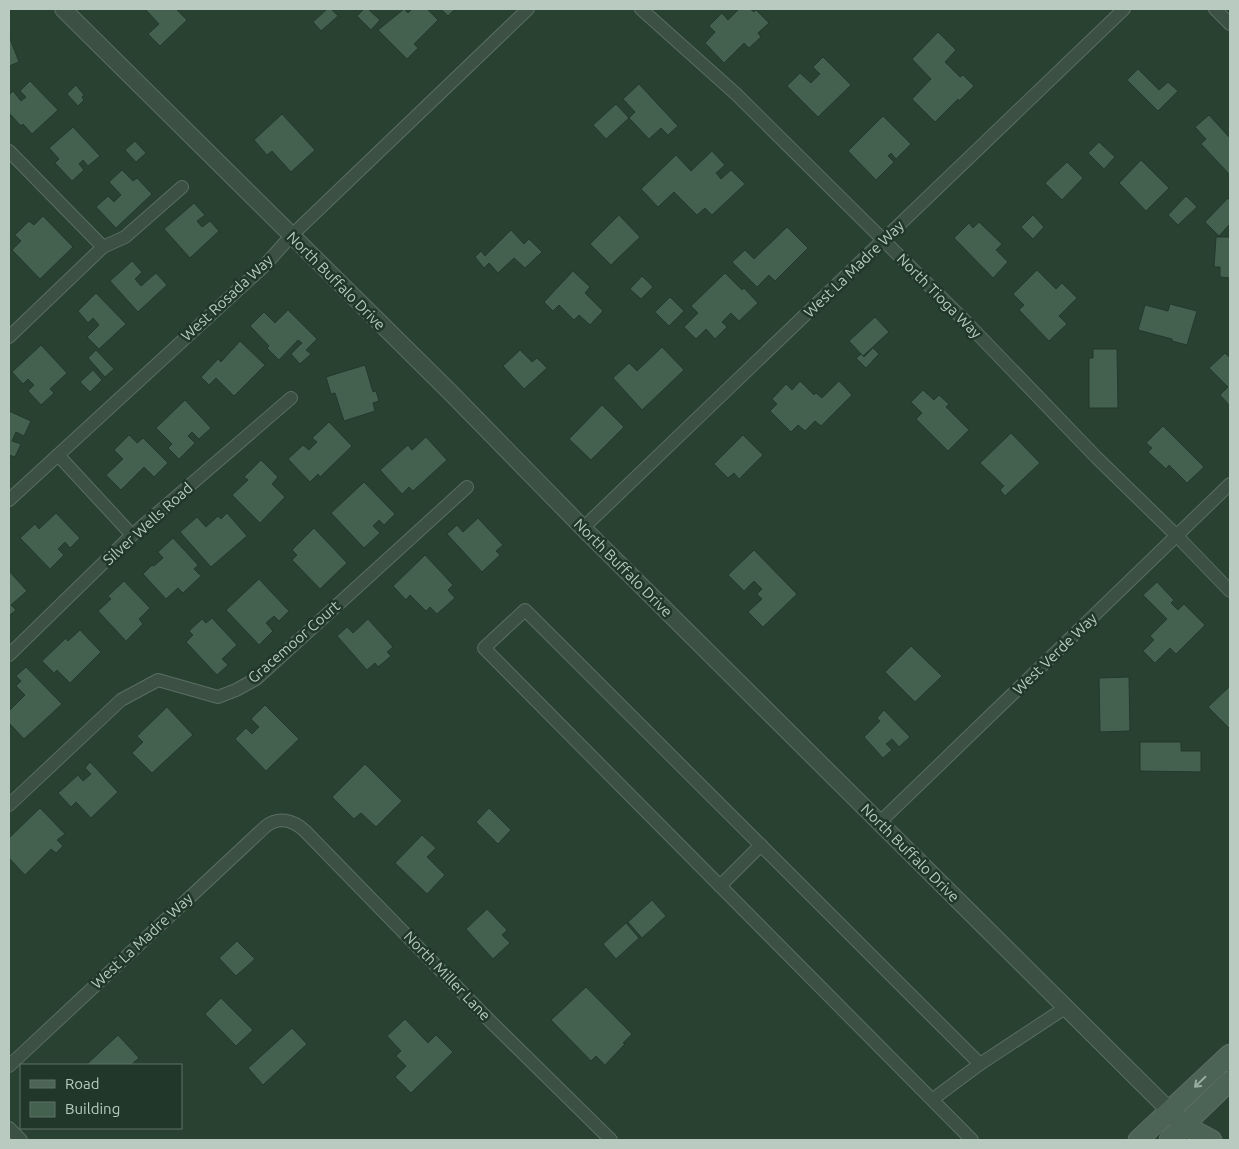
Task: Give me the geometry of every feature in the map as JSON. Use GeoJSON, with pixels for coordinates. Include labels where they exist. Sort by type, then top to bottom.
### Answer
{"type":"FeatureCollection","features":[{"type":"Feature","properties":{"kind":"main road"},"geometry":{"type":"LineString","coordinates":[[1138,1140],[1230,1054]]}},
{"type":"Feature","properties":{"kind":"main road"},"geometry":{"type":"LineString","coordinates":[[1169,1140],[1187,1133],[1230,1081]]}},
{"type":"Feature","properties":{"kind":"main road","name":"North Buffalo Drive"},"geometry":{"type":"LineString","coordinates":[[1170,1111],[1187,1133],[1212,1140]]}},
{"type":"Feature","properties":{"kind":"street","name":"North Buffalo Drive"},"geometry":{"type":"LineString","coordinates":[[63,9],[1170,1111]]}},
{"type":"Feature","properties":{"kind":"street","name":"West Rosada Way"},"geometry":{"type":"LineString","coordinates":[[9,500],[264,266],[291,236],[528,9]]}},
{"type":"Feature","properties":{"kind":"street","name":"North Tioga Way"},"geometry":{"type":"LineString","coordinates":[[641,9],[736,94],[884,240],[1230,591]]}},
{"type":"Feature","properties":{"kind":"street","name":"West La Madre Way"},"geometry":{"type":"LineString","coordinates":[[583,528],[1124,9]]}},
{"type":"Feature","properties":{"kind":"street"},"geometry":{"type":"LineString","coordinates":[[1215,9],[1230,24]]}},
{"type":"Feature","properties":{"kind":"street"},"geometry":{"type":"LineString","coordinates":[[9,151],[103,247]]}},
{"type":"Feature","properties":{"kind":"street"},"geometry":{"type":"LineString","coordinates":[[9,337],[103,247],[125,237],[182,187]]}},
{"type":"Feature","properties":{"kind":"street","name":"Silver Wells Road"},"geometry":{"type":"LineString","coordinates":[[9,655],[132,535],[291,398]]}},
{"type":"Feature","properties":{"kind":"street"},"geometry":{"type":"LineString","coordinates":[[58,454],[132,535]]}},
{"type":"Feature","properties":{"kind":"street","name":"West Verde Way"},"geometry":{"type":"LineString","coordinates":[[880,822],[1230,484]]}},
{"type":"Feature","properties":{"kind":"street","name":"Gracemoor Court"},"geometry":{"type":"LineString","coordinates":[[9,805],[121,700],[158,680],[218,697],[256,679],[466,487]]}},
{"type":"Feature","properties":{"kind":"street"},"geometry":{"type":"LineString","coordinates":[[972,1140],[484,648],[525,610],[980,1064]]}},
{"type":"Feature","properties":{"kind":"street","name":"West La Madre Way"},"geometry":{"type":"LineString","coordinates":[[9,1066],[265,827],[278,820]]}},
{"type":"Feature","properties":{"kind":"street","name":"North Miller Lane"},"geometry":{"type":"LineString","coordinates":[[278,820],[292,823],[305,831],[487,1018],[612,1140]]}},
{"type":"Feature","properties":{"kind":"street"},"geometry":{"type":"LineString","coordinates":[[720,886],[761,846]]}},
{"type":"Feature","properties":{"kind":"street"},"geometry":{"type":"LineString","coordinates":[[932,1100],[980,1064],[1065,1008]]}},
{"type":"Feature","properties":{"kind":"street"},"geometry":{"type":"LineString","coordinates":[[9,1128],[21,1140]]}},
{"type":"Feature","properties":{"kind":"building"},"geometry":{"type":"Polygon","coordinates":[[[145,9],[179,9],[177,10],[187,20],[160,46],[148,34],[159,24],[145,9]]]}},
{"type":"Feature","properties":{"kind":"building"},"geometry":{"type":"Polygon","coordinates":[[[327,9],[331,9],[338,16],[321,31],[313,22],[327,9]]]}},
{"type":"Feature","properties":{"kind":"building"},"geometry":{"type":"Polygon","coordinates":[[[364,9],[368,9],[380,20],[371,30],[357,16],[364,9]]]}},
{"type":"Feature","properties":{"kind":"building"},"geometry":{"type":"Polygon","coordinates":[[[404,9],[408,13],[412,9],[427,9],[438,20],[414,44],[418,48],[407,59],[378,30],[404,9]]]}},
{"type":"Feature","properties":{"kind":"building"},"geometry":{"type":"Polygon","coordinates":[[[441,9],[455,9],[448,16],[441,9]]]}},
{"type":"Feature","properties":{"kind":"building"},"geometry":{"type":"Polygon","coordinates":[[[739,9],[750,9],[754,12],[756,10],[769,23],[758,33],[761,37],[749,48],[744,43],[724,63],[705,43],[715,32],[709,26],[722,13],[728,20],[739,9]]]}},
{"type":"Feature","properties":{"kind":"building"},"geometry":{"type":"Polygon","coordinates":[[[938,32],[956,50],[945,62],[960,77],[963,75],[974,86],[935,122],[912,99],[931,79],[912,59],[938,32]]]}},
{"type":"Feature","properties":{"kind":"building"},"geometry":{"type":"Polygon","coordinates":[[[9,36],[19,62],[9,66],[9,36]]]}},
{"type":"Feature","properties":{"kind":"building"},"geometry":{"type":"Polygon","coordinates":[[[823,57],[851,85],[818,117],[787,86],[800,73],[811,83],[820,74],[813,67],[823,57]]]}},
{"type":"Feature","properties":{"kind":"building"},"geometry":{"type":"Polygon","coordinates":[[[1138,69],[1159,90],[1168,82],[1178,91],[1158,111],[1127,80],[1138,69]]]}},
{"type":"Feature","properties":{"kind":"building"},"geometry":{"type":"Polygon","coordinates":[[[30,81],[58,110],[32,134],[23,124],[21,126],[9,113],[9,95],[13,91],[21,101],[26,97],[20,91],[30,81]]]}},
{"type":"Feature","properties":{"kind":"building"},"geometry":{"type":"Polygon","coordinates":[[[639,84],[678,126],[668,135],[661,128],[649,139],[629,118],[635,112],[623,99],[639,84]]]}},
{"type":"Feature","properties":{"kind":"building"},"geometry":{"type":"Polygon","coordinates":[[[76,85],[84,95],[82,97],[84,100],[78,106],[67,94],[76,85]]]}},
{"type":"Feature","properties":{"kind":"building"},"geometry":{"type":"Polygon","coordinates":[[[616,104],[629,118],[606,139],[593,125],[616,104]]]}},
{"type":"Feature","properties":{"kind":"building"},"geometry":{"type":"Polygon","coordinates":[[[282,114],[315,150],[291,172],[272,151],[267,155],[254,140],[282,114]]]}},
{"type":"Feature","properties":{"kind":"building"},"geometry":{"type":"Polygon","coordinates":[[[1209,115],[1230,138],[1230,175],[1201,144],[1206,139],[1195,127],[1209,115]]]}},
{"type":"Feature","properties":{"kind":"building"},"geometry":{"type":"Polygon","coordinates":[[[883,116],[911,144],[896,159],[891,153],[888,156],[894,162],[876,180],[848,151],[883,116]]]}},
{"type":"Feature","properties":{"kind":"building"},"geometry":{"type":"Polygon","coordinates":[[[73,127],[100,156],[88,166],[83,160],[79,164],[84,170],[72,181],[55,163],[59,159],[49,148],[73,127]]]}},
{"type":"Feature","properties":{"kind":"building"},"geometry":{"type":"Polygon","coordinates":[[[135,141],[146,153],[136,162],[125,150],[135,141]]]}},
{"type":"Feature","properties":{"kind":"building"},"geometry":{"type":"Polygon","coordinates":[[[1099,142],[1115,157],[1104,169],[1088,153],[1099,142]]]}},
{"type":"Feature","properties":{"kind":"building"},"geometry":{"type":"Polygon","coordinates":[[[712,151],[725,165],[716,173],[721,179],[731,170],[745,184],[712,215],[705,208],[697,215],[674,192],[658,207],[641,189],[676,155],[691,171],[712,151]]]}},
{"type":"Feature","properties":{"kind":"building"},"geometry":{"type":"Polygon","coordinates":[[[1141,160],[1169,188],[1146,211],[1119,183],[1141,160]]]}},
{"type":"Feature","properties":{"kind":"building"},"geometry":{"type":"Polygon","coordinates":[[[1067,162],[1083,178],[1062,200],[1045,183],[1067,162]]]}},
{"type":"Feature","properties":{"kind":"building"},"geometry":{"type":"Polygon","coordinates":[[[122,170],[133,181],[137,178],[152,194],[116,228],[96,207],[108,196],[114,202],[121,195],[109,182],[122,170]]]}},
{"type":"Feature","properties":{"kind":"building"},"geometry":{"type":"Polygon","coordinates":[[[1186,196],[1197,207],[1178,225],[1168,215],[1186,196]]]}},
{"type":"Feature","properties":{"kind":"building"},"geometry":{"type":"Polygon","coordinates":[[[1228,198],[1230,201],[1230,224],[1219,236],[1205,222],[1228,198]]]}},
{"type":"Feature","properties":{"kind":"building"},"geometry":{"type":"Polygon","coordinates":[[[194,203],[205,215],[197,221],[202,227],[210,221],[219,231],[190,258],[164,229],[194,203]]]}},
{"type":"Feature","properties":{"kind":"building"},"geometry":{"type":"Polygon","coordinates":[[[619,215],[640,237],[611,265],[590,244],[619,215]]]}},
{"type":"Feature","properties":{"kind":"building"},"geometry":{"type":"Polygon","coordinates":[[[1033,215],[1044,227],[1033,239],[1021,227],[1033,215]]]}},
{"type":"Feature","properties":{"kind":"building"},"geometry":{"type":"Polygon","coordinates":[[[43,216],[73,247],[40,279],[12,250],[21,241],[15,235],[29,221],[34,225],[43,216]]]}},
{"type":"Feature","properties":{"kind":"building"},"geometry":{"type":"Polygon","coordinates":[[[979,222],[1002,244],[996,250],[1008,262],[993,278],[954,238],[969,223],[973,228],[979,222]]]}},
{"type":"Feature","properties":{"kind":"building"},"geometry":{"type":"Polygon","coordinates":[[[787,227],[808,248],[775,281],[769,275],[757,287],[732,262],[745,250],[754,259],[787,227]]]}},
{"type":"Feature","properties":{"kind":"building"},"geometry":{"type":"Polygon","coordinates":[[[511,230],[524,244],[529,239],[542,252],[525,268],[514,258],[498,273],[489,263],[484,268],[475,257],[481,251],[485,256],[511,230]]]}},
{"type":"Feature","properties":{"kind":"building"},"geometry":{"type":"Polygon","coordinates":[[[1216,237],[1230,237],[1230,278],[1220,277],[1220,267],[1214,267],[1216,237]]]}},
{"type":"Feature","properties":{"kind":"building"},"geometry":{"type":"Polygon","coordinates":[[[132,261],[142,272],[135,279],[141,286],[156,273],[167,285],[138,312],[110,281],[132,261]]]}},
{"type":"Feature","properties":{"kind":"building"},"geometry":{"type":"Polygon","coordinates":[[[1037,270],[1056,289],[1062,283],[1077,298],[1059,316],[1067,324],[1049,341],[1019,310],[1024,305],[1013,294],[1037,270]]]}},
{"type":"Feature","properties":{"kind":"building"},"geometry":{"type":"Polygon","coordinates":[[[573,271],[590,287],[585,293],[603,311],[590,325],[579,315],[574,320],[559,305],[553,311],[544,302],[573,271]]]}},
{"type":"Feature","properties":{"kind":"building"},"geometry":{"type":"Polygon","coordinates":[[[725,273],[742,290],[744,288],[758,303],[739,321],[731,313],[722,322],[727,327],[715,339],[706,329],[696,339],[684,327],[698,313],[691,306],[725,273]]]}},
{"type":"Feature","properties":{"kind":"building"},"geometry":{"type":"Polygon","coordinates":[[[642,276],[653,287],[641,299],[630,289],[642,276]]]}},
{"type":"Feature","properties":{"kind":"building"},"geometry":{"type":"Polygon","coordinates":[[[96,293],[126,324],[99,349],[87,337],[99,325],[93,318],[88,323],[78,311],[96,293]]]}},
{"type":"Feature","properties":{"kind":"building"},"geometry":{"type":"Polygon","coordinates":[[[670,297],[684,311],[669,326],[655,312],[670,297]]]}},
{"type":"Feature","properties":{"kind":"building"},"geometry":{"type":"Polygon","coordinates":[[[1170,304],[1197,311],[1187,345],[1138,330],[1145,305],[1168,311],[1170,304]]]}},
{"type":"Feature","properties":{"kind":"building"},"geometry":{"type":"Polygon","coordinates":[[[288,310],[317,339],[306,350],[311,354],[300,364],[291,354],[302,343],[298,340],[279,360],[250,326],[264,312],[275,323],[288,310]]]}},
{"type":"Feature","properties":{"kind":"building"},"geometry":{"type":"Polygon","coordinates":[[[875,317],[889,332],[863,356],[849,341],[875,317]]]}},
{"type":"Feature","properties":{"kind":"building"},"geometry":{"type":"Polygon","coordinates":[[[240,341],[265,365],[234,396],[216,378],[209,385],[201,377],[218,359],[221,362],[240,341]]]}},
{"type":"Feature","properties":{"kind":"building"},"geometry":{"type":"Polygon","coordinates":[[[41,345],[67,373],[50,389],[54,393],[41,405],[28,391],[34,385],[28,379],[23,384],[12,372],[41,345]]]}},
{"type":"Feature","properties":{"kind":"building"},"geometry":{"type":"Polygon","coordinates":[[[662,347],[684,370],[642,410],[613,378],[629,363],[637,371],[662,347]]]}},
{"type":"Feature","properties":{"kind":"building"},"geometry":{"type":"Polygon","coordinates":[[[873,348],[879,354],[866,368],[856,358],[861,354],[864,357],[873,348]]]}},
{"type":"Feature","properties":{"kind":"building"},"geometry":{"type":"Polygon","coordinates":[[[1093,349],[1117,349],[1118,408],[1089,408],[1089,358],[1093,358],[1093,349]]]}},
{"type":"Feature","properties":{"kind":"building"},"geometry":{"type":"Polygon","coordinates":[[[96,350],[114,369],[105,377],[88,358],[96,350]]]}},
{"type":"Feature","properties":{"kind":"building"},"geometry":{"type":"Polygon","coordinates":[[[520,350],[532,362],[537,358],[547,368],[524,389],[503,366],[520,350]]]}},
{"type":"Feature","properties":{"kind":"building"},"geometry":{"type":"Polygon","coordinates":[[[1225,353],[1230,358],[1230,406],[1220,395],[1228,387],[1209,368],[1225,353]]]}},
{"type":"Feature","properties":{"kind":"building"},"geometry":{"type":"Polygon","coordinates":[[[365,365],[373,392],[376,391],[379,401],[373,403],[375,411],[344,421],[335,393],[331,394],[326,377],[365,365]]]}},
{"type":"Feature","properties":{"kind":"building"},"geometry":{"type":"Polygon","coordinates":[[[93,370],[102,380],[90,392],[80,382],[93,370]]]}},
{"type":"Feature","properties":{"kind":"building"},"geometry":{"type":"Polygon","coordinates":[[[800,381],[814,395],[816,393],[822,398],[839,381],[852,395],[821,426],[815,421],[805,431],[798,425],[791,432],[770,411],[777,404],[772,399],[786,384],[792,390],[800,381]]]}},
{"type":"Feature","properties":{"kind":"building"},"geometry":{"type":"Polygon","coordinates":[[[923,390],[934,400],[939,395],[949,404],[946,407],[969,430],[948,451],[916,419],[922,413],[911,402],[923,390]]]}},
{"type":"Feature","properties":{"kind":"building"},"geometry":{"type":"Polygon","coordinates":[[[185,400],[211,428],[199,439],[192,432],[188,436],[195,443],[179,459],[168,448],[172,444],[156,428],[185,400]]]}},
{"type":"Feature","properties":{"kind":"building"},"geometry":{"type":"Polygon","coordinates":[[[602,405],[624,427],[591,460],[569,439],[602,405]]]}},
{"type":"Feature","properties":{"kind":"building"},"geometry":{"type":"Polygon","coordinates":[[[9,411],[31,421],[24,436],[16,432],[12,441],[21,444],[15,457],[9,455],[9,411]]]}},
{"type":"Feature","properties":{"kind":"building"},"geometry":{"type":"Polygon","coordinates":[[[329,422],[352,446],[320,477],[318,474],[310,482],[288,459],[303,445],[309,450],[317,442],[312,438],[329,422]]]}},
{"type":"Feature","properties":{"kind":"building"},"geometry":{"type":"Polygon","coordinates":[[[1163,426],[1204,467],[1187,483],[1169,465],[1166,469],[1148,452],[1152,448],[1146,443],[1163,426]]]}},
{"type":"Feature","properties":{"kind":"building"},"geometry":{"type":"Polygon","coordinates":[[[1011,433],[1040,463],[1005,496],[1000,490],[1004,486],[980,463],[1011,433]]]}},
{"type":"Feature","properties":{"kind":"building"},"geometry":{"type":"Polygon","coordinates":[[[129,435],[137,443],[143,438],[168,463],[154,477],[144,467],[121,490],[106,475],[123,459],[114,450],[129,435]]]}},
{"type":"Feature","properties":{"kind":"building"},"geometry":{"type":"Polygon","coordinates":[[[743,435],[763,455],[739,479],[734,473],[728,478],[714,464],[743,435]]]}},
{"type":"Feature","properties":{"kind":"building"},"geometry":{"type":"Polygon","coordinates":[[[426,437],[447,460],[413,491],[409,487],[402,494],[380,470],[408,445],[412,450],[426,437]]]}},
{"type":"Feature","properties":{"kind":"building"},"geometry":{"type":"Polygon","coordinates":[[[261,460],[278,477],[272,484],[285,497],[260,523],[232,495],[248,480],[244,477],[261,460]]]}},
{"type":"Feature","properties":{"kind":"building"},"geometry":{"type":"Polygon","coordinates":[[[364,482],[395,514],[384,525],[379,520],[373,526],[380,533],[364,548],[331,513],[364,482]]]}},
{"type":"Feature","properties":{"kind":"building"},"geometry":{"type":"Polygon","coordinates":[[[56,513],[80,538],[70,548],[65,542],[58,549],[64,555],[50,569],[20,538],[35,524],[39,529],[56,513]]]}},
{"type":"Feature","properties":{"kind":"building"},"geometry":{"type":"Polygon","coordinates":[[[227,513],[247,536],[211,567],[180,532],[197,517],[206,527],[218,516],[221,519],[227,513]]]}},
{"type":"Feature","properties":{"kind":"building"},"geometry":{"type":"Polygon","coordinates":[[[478,518],[503,545],[496,551],[500,555],[482,572],[447,534],[457,525],[463,532],[478,518]]]}},
{"type":"Feature","properties":{"kind":"building"},"geometry":{"type":"Polygon","coordinates":[[[314,528],[347,563],[320,589],[292,560],[297,555],[292,550],[314,528]]]}},
{"type":"Feature","properties":{"kind":"building"},"geometry":{"type":"Polygon","coordinates":[[[173,538],[198,565],[194,569],[201,576],[183,593],[178,588],[166,599],[143,574],[163,558],[158,552],[173,538]]]}},
{"type":"Feature","properties":{"kind":"building"},"geometry":{"type":"Polygon","coordinates":[[[754,550],[797,594],[763,627],[748,612],[762,599],[757,594],[762,589],[754,581],[744,591],[728,575],[754,550]]]}},
{"type":"Feature","properties":{"kind":"building"},"geometry":{"type":"Polygon","coordinates":[[[425,555],[453,585],[448,590],[455,598],[437,614],[430,607],[426,611],[410,595],[406,600],[393,586],[425,555]]]}},
{"type":"Feature","properties":{"kind":"building"},"geometry":{"type":"Polygon","coordinates":[[[9,571],[27,591],[11,605],[16,610],[9,616],[9,571]]]}},
{"type":"Feature","properties":{"kind":"building"},"geometry":{"type":"Polygon","coordinates":[[[259,579],[289,611],[279,621],[274,616],[266,623],[273,631],[259,645],[226,610],[259,579]]]}},
{"type":"Feature","properties":{"kind":"building"},"geometry":{"type":"Polygon","coordinates":[[[124,581],[150,608],[139,619],[143,624],[126,641],[98,611],[111,599],[108,596],[124,581]]]}},
{"type":"Feature","properties":{"kind":"building"},"geometry":{"type":"Polygon","coordinates":[[[1157,582],[1174,600],[1171,603],[1178,610],[1184,604],[1205,625],[1176,654],[1170,648],[1155,663],[1143,651],[1154,640],[1150,636],[1167,619],[1143,595],[1157,582]]]}},
{"type":"Feature","properties":{"kind":"building"},"geometry":{"type":"Polygon","coordinates":[[[212,618],[237,645],[222,659],[228,665],[217,675],[186,642],[193,635],[189,631],[202,619],[206,623],[212,618]]]}},
{"type":"Feature","properties":{"kind":"building"},"geometry":{"type":"Polygon","coordinates":[[[368,619],[393,647],[387,652],[391,656],[378,667],[375,663],[367,670],[337,636],[347,627],[353,633],[368,619]]]}},
{"type":"Feature","properties":{"kind":"building"},"geometry":{"type":"Polygon","coordinates":[[[80,630],[101,652],[70,683],[57,670],[54,673],[42,661],[66,638],[68,641],[80,630]]]}},
{"type":"Feature","properties":{"kind":"building"},"geometry":{"type":"Polygon","coordinates":[[[911,646],[942,676],[915,702],[885,672],[911,646]]]}},
{"type":"Feature","properties":{"kind":"building"},"geometry":{"type":"Polygon","coordinates":[[[26,667],[62,704],[24,739],[9,723],[9,711],[25,695],[16,686],[21,681],[16,676],[26,667]]]}},
{"type":"Feature","properties":{"kind":"building"},"geometry":{"type":"Polygon","coordinates":[[[1129,677],[1130,731],[1100,732],[1099,678],[1129,677]]]}},
{"type":"Feature","properties":{"kind":"building"},"geometry":{"type":"Polygon","coordinates":[[[1230,686],[1230,727],[1229,728],[1208,707],[1230,686]]]}},
{"type":"Feature","properties":{"kind":"building"},"geometry":{"type":"Polygon","coordinates":[[[265,705],[299,739],[266,771],[235,739],[246,728],[252,734],[259,727],[251,719],[265,705]]]}},
{"type":"Feature","properties":{"kind":"building"},"geometry":{"type":"Polygon","coordinates":[[[167,707],[193,735],[152,773],[132,753],[143,742],[137,736],[167,707]]]}},
{"type":"Feature","properties":{"kind":"building"},"geometry":{"type":"Polygon","coordinates":[[[884,710],[910,737],[899,747],[892,739],[886,744],[892,750],[883,758],[864,737],[880,721],[877,718],[884,710]]]}},
{"type":"Feature","properties":{"kind":"building"},"geometry":{"type":"Polygon","coordinates":[[[1140,742],[1181,742],[1181,751],[1201,751],[1201,772],[1140,771],[1140,742]]]}},
{"type":"Feature","properties":{"kind":"building"},"geometry":{"type":"Polygon","coordinates":[[[90,762],[118,792],[91,818],[76,802],[71,807],[58,793],[78,775],[83,781],[91,774],[85,768],[90,762]]]}},
{"type":"Feature","properties":{"kind":"building"},"geometry":{"type":"Polygon","coordinates":[[[365,764],[402,801],[376,827],[361,813],[354,819],[332,797],[365,764]]]}},
{"type":"Feature","properties":{"kind":"building"},"geometry":{"type":"Polygon","coordinates":[[[40,808],[65,834],[57,840],[63,846],[56,853],[51,849],[25,875],[9,858],[9,838],[40,808]]]}},
{"type":"Feature","properties":{"kind":"building"},"geometry":{"type":"Polygon","coordinates":[[[489,808],[511,830],[498,844],[476,822],[489,808]]]}},
{"type":"Feature","properties":{"kind":"building"},"geometry":{"type":"Polygon","coordinates":[[[422,835],[436,848],[427,857],[445,875],[427,894],[395,863],[422,835]]]}},
{"type":"Feature","properties":{"kind":"building"},"geometry":{"type":"Polygon","coordinates":[[[652,900],[666,916],[642,938],[628,922],[652,900]]]}},
{"type":"Feature","properties":{"kind":"building"},"geometry":{"type":"Polygon","coordinates":[[[487,909],[507,930],[502,935],[510,943],[493,959],[466,929],[487,909]]]}},
{"type":"Feature","properties":{"kind":"building"},"geometry":{"type":"Polygon","coordinates":[[[626,923],[639,938],[616,959],[603,944],[626,923]]]}},
{"type":"Feature","properties":{"kind":"building"},"geometry":{"type":"Polygon","coordinates":[[[237,941],[255,959],[236,976],[219,958],[237,941]]]}},
{"type":"Feature","properties":{"kind":"building"},"geometry":{"type":"Polygon","coordinates":[[[586,987],[632,1034],[605,1065],[596,1056],[591,1061],[551,1020],[586,987]]]}},
{"type":"Feature","properties":{"kind":"building"},"geometry":{"type":"Polygon","coordinates":[[[221,998],[253,1030],[236,1046],[205,1014],[221,998]]]}},
{"type":"Feature","properties":{"kind":"building"},"geometry":{"type":"Polygon","coordinates":[[[405,1019],[428,1043],[436,1035],[453,1052],[411,1093],[395,1077],[406,1066],[396,1056],[401,1051],[387,1036],[405,1019]]]}},
{"type":"Feature","properties":{"kind":"building"},"geometry":{"type":"Polygon","coordinates":[[[292,1028],[307,1044],[263,1085],[248,1068],[292,1028]]]}},
{"type":"Feature","properties":{"kind":"building"},"geometry":{"type":"Polygon","coordinates":[[[118,1035],[139,1058],[132,1064],[87,1064],[118,1035]]]}}]}
